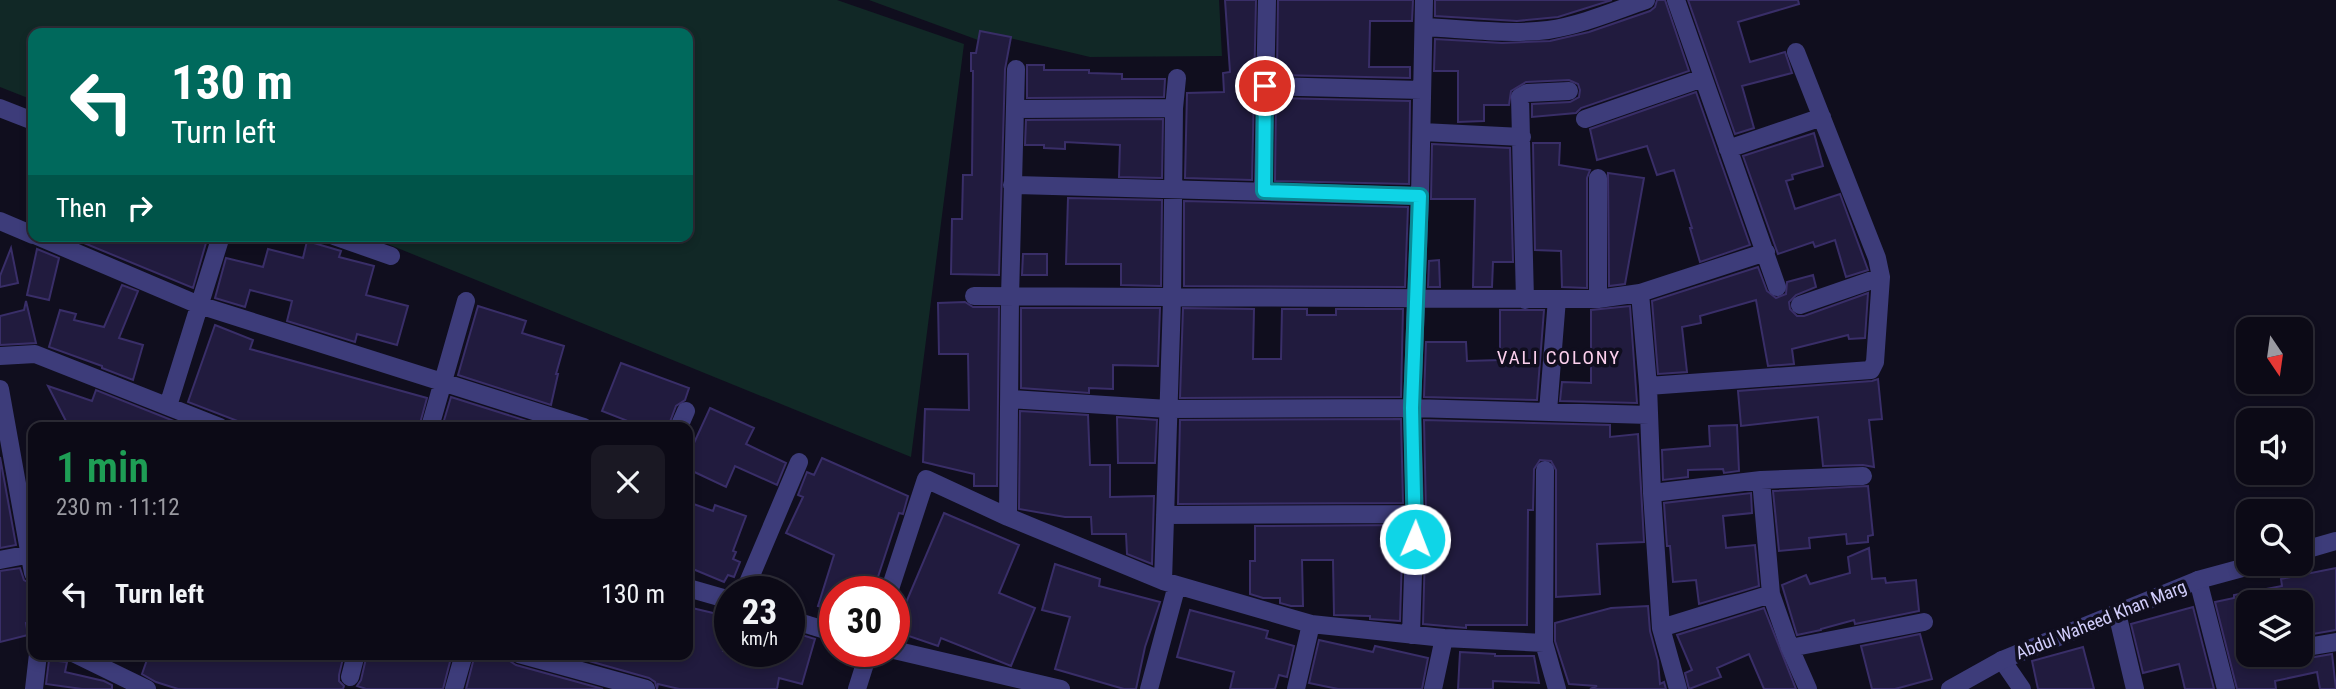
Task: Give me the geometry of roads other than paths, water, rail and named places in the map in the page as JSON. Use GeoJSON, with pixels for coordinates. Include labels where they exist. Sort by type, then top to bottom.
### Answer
{"type":"FeatureCollection","features":[{"type":"Feature","properties":{"kind":"street"},"geometry":{"type":"LineString","coordinates":[[1264,191],[1267,0]]}},
{"type":"Feature","properties":{"kind":"street"},"geometry":{"type":"LineString","coordinates":[[1411,635],[1415,514],[1412,408],[1424,0]]}},
{"type":"Feature","properties":{"kind":"street"},"geometry":{"type":"LineString","coordinates":[[1424,27],[1532,32],[1568,26],[1646,0]]}},
{"type":"Feature","properties":{"kind":"street"},"geometry":{"type":"LineString","coordinates":[[1676,0],[1777,287]]}},
{"type":"Feature","properties":{"kind":"street"},"geometry":{"type":"LineString","coordinates":[[1648,386],[1871,370],[1875,362],[1881,277],[1878,258],[1796,52]]}},
{"type":"Feature","properties":{"kind":"street"},"geometry":{"type":"LineString","coordinates":[[1008,517],[1016,69]]}},
{"type":"Feature","properties":{"kind":"street"},"geometry":{"type":"LineString","coordinates":[[1149,689],[1170,583],[1165,515],[1172,299],[1174,108],[1177,78]]}},
{"type":"Feature","properties":{"kind":"street"},"geometry":{"type":"LineString","coordinates":[[1585,119],[1703,78]]}},
{"type":"Feature","properties":{"kind":"street"},"geometry":{"type":"LineString","coordinates":[[1265,86],[1422,90]]}},
{"type":"Feature","properties":{"kind":"street"},"geometry":{"type":"LineString","coordinates":[[1525,300],[1520,97],[1527,93],[1569,91]]}},
{"type":"Feature","properties":{"kind":"street"},"geometry":{"type":"LineString","coordinates":[[0,108],[28,119]]}},
{"type":"Feature","properties":{"kind":"street"},"geometry":{"type":"LineString","coordinates":[[1016,109],[1174,108]]}},
{"type":"Feature","properties":{"kind":"street"},"geometry":{"type":"LineString","coordinates":[[1728,149],[1822,117]]}},
{"type":"Feature","properties":{"kind":"street"},"geometry":{"type":"LineString","coordinates":[[1422,132],[1522,136]]}},
{"type":"Feature","properties":{"kind":"street"},"geometry":{"type":"LineString","coordinates":[[1598,178],[1598,299]]}},
{"type":"Feature","properties":{"kind":"street"},"geometry":{"type":"LineString","coordinates":[[1012,186],[1420,196]]}},
{"type":"Feature","properties":{"kind":"street"},"geometry":{"type":"LineString","coordinates":[[0,221],[28,232]]}},
{"type":"Feature","properties":{"kind":"street"},"geometry":{"type":"LineString","coordinates":[[51,242],[199,305],[568,422]]}},
{"type":"Feature","properties":{"kind":"street"},"geometry":{"type":"LineString","coordinates":[[168,406],[219,242]]}},
{"type":"Feature","properties":{"kind":"street"},"geometry":{"type":"LineString","coordinates":[[351,242],[391,256]]}},
{"type":"Feature","properties":{"kind":"street"},"geometry":{"type":"LineString","coordinates":[[974,296],[1598,299],[1640,293],[1766,252]]}},
{"type":"Feature","properties":{"kind":"street"},"geometry":{"type":"LineString","coordinates":[[1800,305],[1881,277]]}},
{"type":"Feature","properties":{"kind":"street"},"geometry":{"type":"LineString","coordinates":[[1640,293],[1648,386],[1651,493],[1661,628],[1678,689]]}},
{"type":"Feature","properties":{"kind":"street"},"geometry":{"type":"LineString","coordinates":[[1548,411],[1557,299]]}},
{"type":"Feature","properties":{"kind":"street"},"geometry":{"type":"LineString","coordinates":[[432,422],[466,301]]}},
{"type":"Feature","properties":{"kind":"street"},"geometry":{"type":"LineString","coordinates":[[0,356],[35,354],[208,422]]}},
{"type":"Feature","properties":{"kind":"street"},"geometry":{"type":"LineString","coordinates":[[0,389],[7,470],[28,544]]}},
{"type":"Feature","properties":{"kind":"street"},"geometry":{"type":"LineString","coordinates":[[1010,399],[1168,408],[1412,408],[1649,415]]}},
{"type":"Feature","properties":{"kind":"street"},"geometry":{"type":"LineString","coordinates":[[751,576],[799,462]]}},
{"type":"Feature","properties":{"kind":"street"},"geometry":{"type":"LineString","coordinates":[[1545,470],[1544,643],[1558,689]]}},
{"type":"Feature","properties":{"kind":"street"},"geometry":{"type":"LineString","coordinates":[[1651,493],[1761,480],[1863,476]]}},
{"type":"Feature","properties":{"kind":"street"},"geometry":{"type":"LineString","coordinates":[[894,576],[926,478],[1008,517],[1170,583],[1311,624],[1444,638],[1544,643]]}},
{"type":"Feature","properties":{"kind":"street"},"geometry":{"type":"LineString","coordinates":[[1761,480],[1771,594],[1808,689]]}},
{"type":"Feature","properties":{"kind":"street"},"geometry":{"type":"LineString","coordinates":[[1165,515],[1415,514]]}},
{"type":"Feature","properties":{"kind":"street"},"geometry":{"type":"LineString","coordinates":[[2313,548],[2336,541]]}},
{"type":"Feature","properties":{"kind":"street"},"geometry":{"type":"LineString","coordinates":[[0,560],[28,555]]}},
{"type":"Feature","properties":{"kind":"street","name":"Abdul Waheed Khan Marg"},"geometry":{"type":"LineString","coordinates":[[1950,689],[2002,660],[2199,580],[2236,570]]}},
{"type":"Feature","properties":{"kind":"street"},"geometry":{"type":"LineString","coordinates":[[2199,580],[2226,689]]}},
{"type":"Feature","properties":{"kind":"street"},"geometry":{"type":"LineString","coordinates":[[693,589],[714,595]]}},
{"type":"Feature","properties":{"kind":"street"},"geometry":{"type":"LineString","coordinates":[[1661,628],[1771,594]]}},
{"type":"Feature","properties":{"kind":"street"},"geometry":{"type":"LineString","coordinates":[[2117,613],[2135,689]]}},
{"type":"Feature","properties":{"kind":"street"},"geometry":{"type":"LineString","coordinates":[[1790,648],[1924,622]]}},
{"type":"Feature","properties":{"kind":"street"},"geometry":{"type":"LineString","coordinates":[[1296,689],[1311,624]]}},
{"type":"Feature","properties":{"kind":"street"},"geometry":{"type":"LineString","coordinates":[[1433,689],[1444,638]]}},
{"type":"Feature","properties":{"kind":"street"},"geometry":{"type":"LineString","coordinates":[[2313,646],[2336,642]]}},
{"type":"Feature","properties":{"kind":"street"},"geometry":{"type":"LineString","coordinates":[[910,654],[1061,689]]}},
{"type":"Feature","properties":{"kind":"street"},"geometry":{"type":"LineString","coordinates":[[34,689],[37,660]]}},
{"type":"Feature","properties":{"kind":"street"},"geometry":{"type":"LineString","coordinates":[[87,660],[147,689]]}},
{"type":"Feature","properties":{"kind":"street"},"geometry":{"type":"LineString","coordinates":[[349,677],[354,660]]}},
{"type":"Feature","properties":{"kind":"street"},"geometry":{"type":"LineString","coordinates":[[454,689],[462,660]]}},
{"type":"Feature","properties":{"kind":"street"},"geometry":{"type":"LineString","coordinates":[[541,660],[646,689]]}},
{"type":"Feature","properties":{"kind":"street"},"geometry":{"type":"LineString","coordinates":[[2002,660],[2022,689]]}},
{"type":"Feature","properties":{"kind":"street"},"geometry":{"type":"LineString","coordinates":[[857,689],[864,667]]}},
{"type":"Feature","properties":{"kind":"district","name":"VALI COLONY"},"geometry":{"type":"Point","coordinates":[1559,357]}}]}
